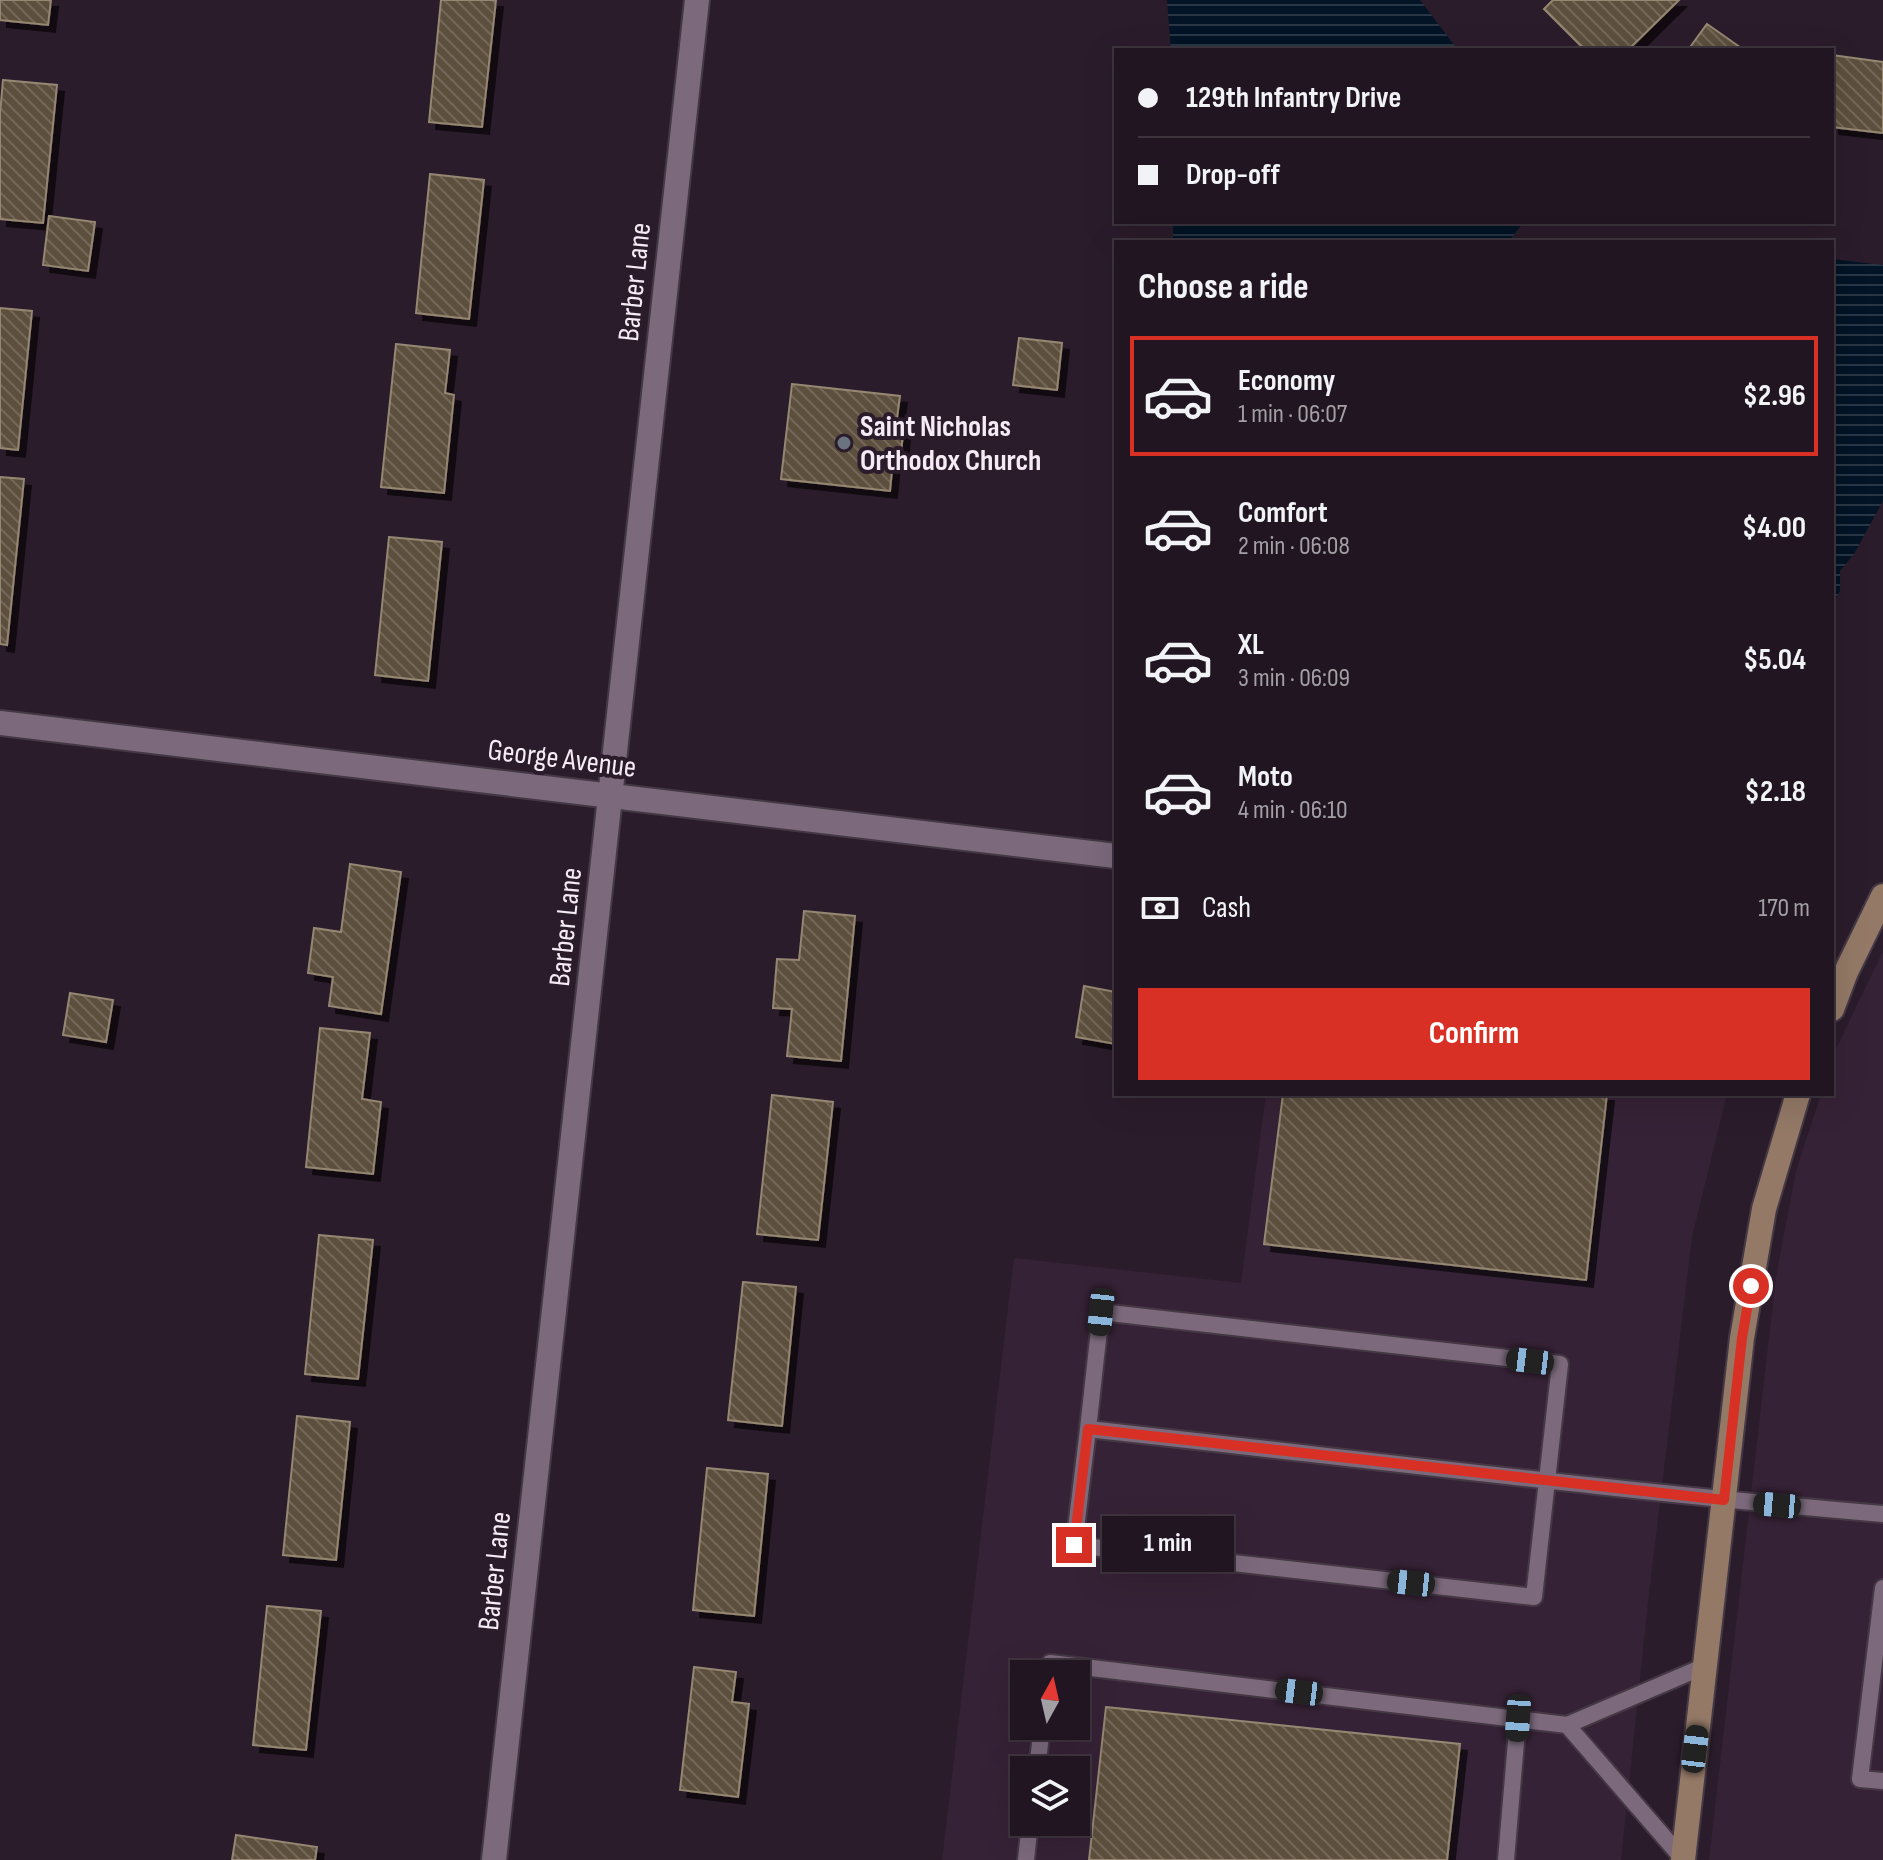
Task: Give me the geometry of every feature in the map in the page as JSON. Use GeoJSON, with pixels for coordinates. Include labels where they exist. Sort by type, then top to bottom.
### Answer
{"type":"FeatureCollection","features":[{"type":"Feature","properties":{"kind":"street","name":"Barber Lane"},"geometry":{"type":"LineString","coordinates":[[494,1860],[697,0]]}},
{"type":"Feature","properties":{"kind":"street","name":"George Avenue"},"geometry":{"type":"LineString","coordinates":[[0,723],[1114,856]]}},
{"type":"Feature","properties":{"kind":"street"},"geometry":{"type":"LineString","coordinates":[[1834,1003],[1883,896]]}},
{"type":"Feature","properties":{"kind":"street"},"geometry":{"type":"LineString","coordinates":[[1683,1860],[1742,1338],[1764,1209],[1797,1096]]}},
{"type":"Feature","properties":{"kind":"lane"},"geometry":{"type":"LineString","coordinates":[[1101,1312],[1560,1364],[1534,1597],[1074,1545],[1088,1429],[1101,1312]]}},
{"type":"Feature","properties":{"kind":"lane"},"geometry":{"type":"LineString","coordinates":[[1088,1429],[1724,1500],[1883,1514]]}},
{"type":"Feature","properties":{"kind":"lane"},"geometry":{"type":"LineString","coordinates":[[1883,1588],[1860,1779],[1883,1781]]}},
{"type":"Feature","properties":{"kind":"lane"},"geometry":{"type":"LineString","coordinates":[[1090,1668],[1567,1725],[1705,1666]]}},
{"type":"Feature","properties":{"kind":"lane"},"geometry":{"type":"LineString","coordinates":[[1506,1860],[1518,1718]]}},
{"type":"Feature","properties":{"kind":"lane"},"geometry":{"type":"LineString","coordinates":[[1567,1725],[1683,1860]]}},
{"type":"Feature","properties":{"kind":"lane"},"geometry":{"type":"LineString","coordinates":[[1026,1860],[1029,1836]]}},
{"type":"Feature","properties":{"kind":"shaded area"},"geometry":{"type":"Polygon","coordinates":[[[1883,951],[1883,1860],[1709,1860],[1776,1277],[1796,1171],[1820,1096],[1834,1096],[1834,1053],[1883,951]]]}},
{"type":"Feature","properties":{"kind":"shaded area"},"geometry":{"type":"Polygon","coordinates":[[[1266,1096],[1727,1096],[1692,1237],[1649,1593],[1621,1860],[942,1860],[1014,1258],[1241,1283],[1266,1096]]]}},
{"type":"Feature","properties":{"kind":"water"},"geometry":{"type":"Polygon","coordinates":[[[1167,0],[1420,0],[1456,48],[1171,48],[1167,0]]]}},
{"type":"Feature","properties":{"kind":"water"},"geometry":{"type":"Polygon","coordinates":[[[1173,224],[1522,224],[1510,240],[1173,240],[1173,224]]]}},
{"type":"Feature","properties":{"kind":"water"},"geometry":{"type":"Polygon","coordinates":[[[1834,259],[1883,265],[1883,501],[1854,554],[1840,571],[1840,591],[1834,602],[1834,259]]]}},
{"type":"Feature","properties":{"kind":"building"},"geometry":{"type":"Polygon","coordinates":[[[0,0],[51,0],[48,25],[0,20],[0,0]]]}},
{"type":"Feature","properties":{"kind":"building"},"geometry":{"type":"Polygon","coordinates":[[[441,0],[496,0],[482,127],[429,122],[441,0]]]}},
{"type":"Feature","properties":{"kind":"building"},"geometry":{"type":"Polygon","coordinates":[[[1553,0],[1679,0],[1630,48],[1583,48],[1544,9],[1553,0]]]}},
{"type":"Feature","properties":{"kind":"building"},"geometry":{"type":"Polygon","coordinates":[[[1707,24],[1741,48],[1689,48],[1707,24]]]}},
{"type":"Feature","properties":{"kind":"building"},"geometry":{"type":"Polygon","coordinates":[[[1834,55],[1883,62],[1883,133],[1834,127],[1834,55]]]}},
{"type":"Feature","properties":{"kind":"building"},"geometry":{"type":"Polygon","coordinates":[[[3,80],[57,85],[43,223],[0,219],[3,80]]]}},
{"type":"Feature","properties":{"kind":"building"},"geometry":{"type":"Polygon","coordinates":[[[430,174],[484,180],[469,319],[416,313],[430,174]]]}},
{"type":"Feature","properties":{"kind":"building"},"geometry":{"type":"Polygon","coordinates":[[[49,216],[95,222],[88,271],[43,265],[49,216]]]}},
{"type":"Feature","properties":{"kind":"building"},"geometry":{"type":"Polygon","coordinates":[[[0,308],[32,311],[18,450],[0,448],[0,308]]]}},
{"type":"Feature","properties":{"kind":"building"},"geometry":{"type":"Polygon","coordinates":[[[1019,338],[1062,343],[1057,390],[1013,385],[1019,338]]]}},
{"type":"Feature","properties":{"kind":"building"},"geometry":{"type":"Polygon","coordinates":[[[396,344],[450,350],[445,393],[454,395],[444,493],[381,487],[396,344]]]}},
{"type":"Feature","properties":{"kind":"building","name":"Saint Nicholas Orthodox Church"},"geometry":{"type":"Polygon","coordinates":[[[792,384],[900,396],[896,425],[903,433],[901,453],[893,460],[890,491],[781,479],[792,384]]]}},
{"type":"Feature","properties":{"kind":"building"},"geometry":{"type":"Polygon","coordinates":[[[0,477],[24,479],[7,645],[0,644],[0,477]]]}},
{"type":"Feature","properties":{"kind":"building"},"geometry":{"type":"Polygon","coordinates":[[[389,537],[442,542],[428,681],[375,675],[389,537]]]}},
{"type":"Feature","properties":{"kind":"building"},"geometry":{"type":"Polygon","coordinates":[[[350,864],[401,872],[381,1014],[329,1006],[333,977],[308,973],[314,928],[341,932],[350,864]]]}},
{"type":"Feature","properties":{"kind":"building"},"geometry":{"type":"Polygon","coordinates":[[[804,911],[855,916],[841,1061],[787,1056],[792,1009],[773,1008],[777,959],[799,960],[804,911]]]}},
{"type":"Feature","properties":{"kind":"building"},"geometry":{"type":"Polygon","coordinates":[[[1084,986],[1114,992],[1114,1044],[1076,1037],[1084,986]]]}},
{"type":"Feature","properties":{"kind":"building"},"geometry":{"type":"Polygon","coordinates":[[[70,993],[113,1000],[106,1042],[63,1035],[70,993]]]}},
{"type":"Feature","properties":{"kind":"building"},"geometry":{"type":"Polygon","coordinates":[[[320,1028],[370,1033],[362,1099],[381,1102],[373,1174],[306,1167],[320,1028]]]}},
{"type":"Feature","properties":{"kind":"building"},"geometry":{"type":"Polygon","coordinates":[[[772,1095],[833,1102],[818,1240],[757,1234],[772,1095]]]}},
{"type":"Feature","properties":{"kind":"building"},"geometry":{"type":"Polygon","coordinates":[[[1283,1096],[1607,1096],[1586,1280],[1264,1244],[1283,1096]]]}},
{"type":"Feature","properties":{"kind":"building"},"geometry":{"type":"Polygon","coordinates":[[[319,1235],[373,1240],[358,1379],[305,1374],[319,1235]]]}},
{"type":"Feature","properties":{"kind":"building"},"geometry":{"type":"Polygon","coordinates":[[[743,1282],[796,1287],[782,1426],[728,1420],[743,1282]]]}},
{"type":"Feature","properties":{"kind":"building"},"geometry":{"type":"Polygon","coordinates":[[[297,1416],[350,1422],[336,1560],[283,1555],[297,1416]]]}},
{"type":"Feature","properties":{"kind":"building"},"geometry":{"type":"Polygon","coordinates":[[[707,1468],[768,1474],[754,1616],[693,1610],[707,1468]]]}},
{"type":"Feature","properties":{"kind":"building"},"geometry":{"type":"Polygon","coordinates":[[[267,1606],[321,1611],[306,1750],[253,1745],[267,1606]]]}},
{"type":"Feature","properties":{"kind":"building"},"geometry":{"type":"Polygon","coordinates":[[[694,1667],[736,1672],[732,1702],[749,1704],[738,1797],[680,1790],[694,1667]]]}},
{"type":"Feature","properties":{"kind":"building"},"geometry":{"type":"Polygon","coordinates":[[[1106,1707],[1460,1744],[1447,1860],[1089,1860],[1106,1707]]]}},
{"type":"Feature","properties":{"kind":"building"},"geometry":{"type":"Polygon","coordinates":[[[236,1835],[317,1847],[315,1860],[232,1860],[236,1835]]]}},
{"type":"Feature","properties":{"kind":"place","name":"Saint Nicholas Orthodox Church"},"geometry":{"type":"Point","coordinates":[844,443]}},
{"type":"Feature","properties":{"kind":"route"},"geometry":{"type":"LineString","coordinates":[[1074,1545],[1088,1429],[1724,1500],[1742,1338],[1751,1286]]}}]}
